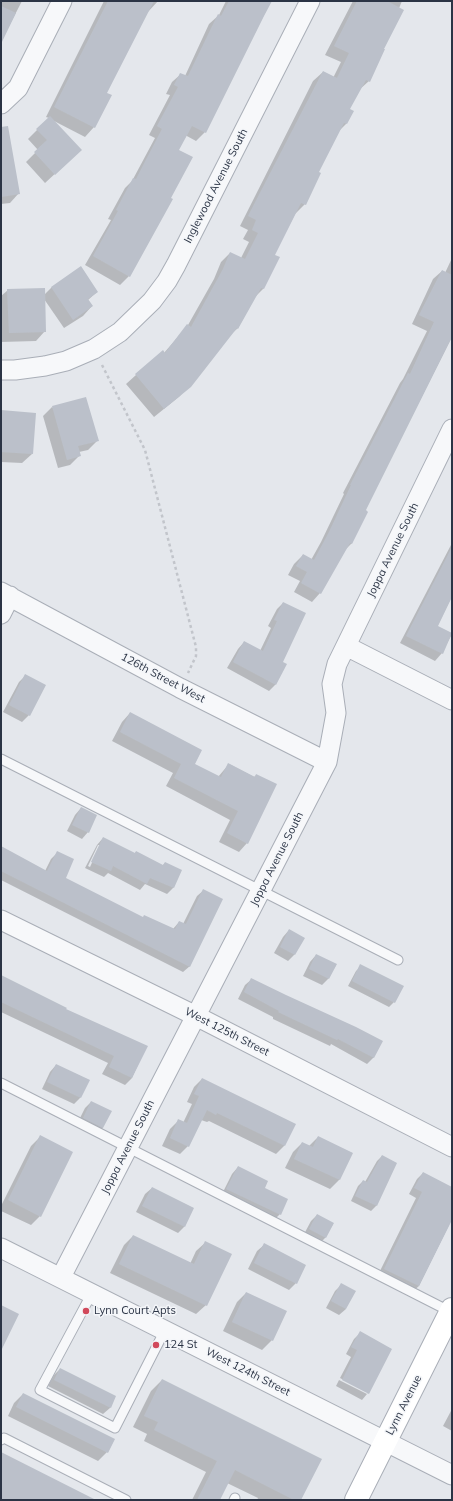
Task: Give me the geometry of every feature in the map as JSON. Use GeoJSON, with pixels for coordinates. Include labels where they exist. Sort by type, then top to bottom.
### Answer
{"type":"FeatureCollection","features":[{"type":"Feature","properties":{"kind":"main road","name":"Lynn Avenue"},"geometry":{"type":"LineString","coordinates":[[356,1500],[452,1311]]}},
{"type":"Feature","properties":{"kind":"street"},"geometry":{"type":"LineString","coordinates":[[1,104],[18,88],[62,1]]}},
{"type":"Feature","properties":{"kind":"street","name":"Inglewood Avenue South"},"geometry":{"type":"LineString","coordinates":[[1,370],[15,370],[45,366],[66,361],[94,349],[120,332],[152,301],[167,281],[310,1]]}},
{"type":"Feature","properties":{"kind":"street","name":"Joppa Avenue South"},"geometry":{"type":"LineString","coordinates":[[61,1277],[327,762],[336,713],[332,684],[338,664],[452,429]]}},
{"type":"Feature","properties":{"kind":"street"},"geometry":{"type":"LineString","coordinates":[[1,614],[5,594]]}},
{"type":"Feature","properties":{"kind":"street","name":"126th Street West"},"geometry":{"type":"LineString","coordinates":[[5,594],[180,688],[327,762]]}},
{"type":"Feature","properties":{"kind":"street"},"geometry":{"type":"LineString","coordinates":[[346,646],[452,700]]}},
{"type":"Feature","properties":{"kind":"street","name":"West 125th Street"},"geometry":{"type":"LineString","coordinates":[[1,920],[196,1016],[452,1147]]}},
{"type":"Feature","properties":{"kind":"street","name":"West 124th Street"},"geometry":{"type":"LineString","coordinates":[[1,1248],[452,1475]]}},
{"type":"Feature","properties":{"kind":"lane"},"geometry":{"type":"LineString","coordinates":[[1,758],[398,960]]}},
{"type":"Feature","properties":{"kind":"lane"},"geometry":{"type":"LineString","coordinates":[[1,1083],[452,1311]]}},
{"type":"Feature","properties":{"kind":"lane"},"geometry":{"type":"LineString","coordinates":[[92,1293],[40,1390],[115,1428],[165,1330]]}},
{"type":"Feature","properties":{"kind":"lane"},"geometry":{"type":"LineString","coordinates":[[1,1440],[4,1438],[126,1500]]}},
{"type":"Feature","properties":{"kind":"path"},"geometry":{"type":"LineString","coordinates":[[94,349],[145,450],[196,648],[196,656],[180,688]]}},
{"type":"Feature","properties":{"kind":"building"},"geometry":{"type":"Polygon","coordinates":[[[108,1],[154,1],[107,93],[112,95],[95,128],[54,107],[108,1]]]}},
{"type":"Feature","properties":{"kind":"building"},"geometry":{"type":"Polygon","coordinates":[[[229,1],[272,1],[206,133],[192,126],[179,150],[193,157],[171,198],[173,199],[130,277],[93,256],[118,211],[116,210],[133,178],[136,179],[162,129],[157,126],[178,87],[174,85],[180,73],[188,76],[218,14],[221,16],[229,1]]]}},
{"type":"Feature","properties":{"kind":"building"},"geometry":{"type":"Polygon","coordinates":[[[357,1],[387,1],[404,10],[384,49],[370,82],[366,80],[350,109],[354,111],[347,124],[344,123],[319,172],[321,173],[306,205],[301,203],[275,255],[280,257],[264,289],[261,288],[238,329],[237,328],[191,387],[164,409],[135,374],[163,350],[165,353],[187,324],[191,327],[223,269],[230,252],[245,259],[258,233],[252,230],[256,220],[248,216],[323,71],[337,78],[349,53],[334,46],[357,1]]]}},
{"type":"Feature","properties":{"kind":"building"},"geometry":{"type":"Polygon","coordinates":[[[1,6],[16,13],[1,44],[1,6]]]}},
{"type":"Feature","properties":{"kind":"building"},"geometry":{"type":"Polygon","coordinates":[[[50,116],[82,150],[55,175],[34,152],[47,140],[36,129],[50,116]]]}},
{"type":"Feature","properties":{"kind":"building"},"geometry":{"type":"Polygon","coordinates":[[[8,126],[20,194],[1,197],[1,127],[8,126]]]}},
{"type":"Feature","properties":{"kind":"building"},"geometry":{"type":"Polygon","coordinates":[[[81,266],[98,292],[88,299],[93,306],[73,320],[51,287],[81,266]]]}},
{"type":"Feature","properties":{"kind":"building"},"geometry":{"type":"Polygon","coordinates":[[[442,270],[452,275],[452,337],[366,510],[368,512],[352,544],[350,543],[321,594],[301,583],[307,572],[296,566],[303,554],[314,560],[329,532],[350,485],[408,373],[410,374],[434,322],[419,315],[442,270]]]}},
{"type":"Feature","properties":{"kind":"building"},"geometry":{"type":"Polygon","coordinates":[[[45,288],[46,332],[9,333],[7,289],[45,288]]]}},
{"type":"Feature","properties":{"kind":"building"},"geometry":{"type":"Polygon","coordinates":[[[86,397],[99,441],[78,446],[81,456],[67,460],[52,406],[86,397]]]}},
{"type":"Feature","properties":{"kind":"building"},"geometry":{"type":"Polygon","coordinates":[[[1,410],[36,413],[33,454],[1,452],[1,410]]]}},
{"type":"Feature","properties":{"kind":"building"},"geometry":{"type":"Polygon","coordinates":[[[452,547],[452,597],[438,626],[452,633],[443,654],[406,636],[452,547]]]}},
{"type":"Feature","properties":{"kind":"building"},"geometry":{"type":"Polygon","coordinates":[[[283,602],[306,613],[283,662],[287,664],[276,685],[233,662],[244,641],[263,651],[277,621],[274,620],[283,602]]]}},
{"type":"Feature","properties":{"kind":"building"},"geometry":{"type":"Polygon","coordinates":[[[25,674],[46,685],[30,716],[9,705],[25,674]]]}},
{"type":"Feature","properties":{"kind":"building"},"geometry":{"type":"Polygon","coordinates":[[[130,712],[202,750],[195,764],[221,777],[228,763],[255,777],[256,774],[277,784],[248,844],[227,833],[238,811],[174,778],[181,764],[120,732],[130,712]]]}},
{"type":"Feature","properties":{"kind":"building"},"geometry":{"type":"Polygon","coordinates":[[[81,807],[97,815],[89,833],[72,825],[81,807]]]}},
{"type":"Feature","properties":{"kind":"building"},"geometry":{"type":"Polygon","coordinates":[[[103,837],[135,853],[136,851],[163,865],[165,862],[182,870],[174,888],[150,878],[147,884],[113,866],[111,871],[91,862],[103,837]]]}},
{"type":"Feature","properties":{"kind":"building"},"geometry":{"type":"Polygon","coordinates":[[[1,846],[47,871],[57,851],[74,859],[66,878],[143,917],[144,915],[175,929],[179,921],[186,924],[203,889],[223,899],[190,967],[1,871],[1,846]]]}},
{"type":"Feature","properties":{"kind":"building"},"geometry":{"type":"Polygon","coordinates":[[[289,929],[305,938],[295,955],[280,947],[289,929]]]}},
{"type":"Feature","properties":{"kind":"building"},"geometry":{"type":"Polygon","coordinates":[[[316,954],[337,964],[329,979],[309,969],[316,954]]]}},
{"type":"Feature","properties":{"kind":"building"},"geometry":{"type":"Polygon","coordinates":[[[360,964],[404,986],[395,1003],[352,981],[360,964]]]}},
{"type":"Feature","properties":{"kind":"building"},"geometry":{"type":"Polygon","coordinates":[[[1,975],[67,1008],[66,1009],[148,1046],[132,1078],[109,1067],[114,1056],[1,1002],[1,975]]]}},
{"type":"Feature","properties":{"kind":"building"},"geometry":{"type":"Polygon","coordinates":[[[251,978],[383,1041],[374,1058],[338,1039],[337,1040],[278,1012],[279,1011],[244,992],[251,978]]]}},
{"type":"Feature","properties":{"kind":"building"},"geometry":{"type":"Polygon","coordinates":[[[56,1064],[90,1080],[81,1098],[47,1082],[56,1064]]]}},
{"type":"Feature","properties":{"kind":"building"},"geometry":{"type":"Polygon","coordinates":[[[202,1078],[296,1124],[285,1146],[217,1113],[216,1115],[207,1110],[189,1147],[170,1138],[178,1119],[187,1123],[199,1096],[194,1094],[202,1078]]]}},
{"type":"Feature","properties":{"kind":"building"},"geometry":{"type":"Polygon","coordinates":[[[91,1101],[112,1111],[103,1128],[83,1118],[91,1101]]]}},
{"type":"Feature","properties":{"kind":"building"},"geometry":{"type":"Polygon","coordinates":[[[40,1135],[73,1152],[41,1217],[8,1200],[40,1135]]]}},
{"type":"Feature","properties":{"kind":"building"},"geometry":{"type":"Polygon","coordinates":[[[318,1136],[353,1153],[340,1180],[294,1159],[302,1142],[313,1147],[318,1136]]]}},
{"type":"Feature","properties":{"kind":"building"},"geometry":{"type":"Polygon","coordinates":[[[382,1155],[397,1163],[377,1206],[355,1196],[363,1180],[367,1182],[382,1155]]]}},
{"type":"Feature","properties":{"kind":"building"},"geometry":{"type":"Polygon","coordinates":[[[238,1166],[268,1181],[265,1188],[288,1199],[281,1215],[226,1189],[238,1166]]]}},
{"type":"Feature","properties":{"kind":"building"},"geometry":{"type":"Polygon","coordinates":[[[423,1172],[452,1187],[452,1220],[419,1286],[384,1269],[422,1192],[414,1188],[423,1172]]]}},
{"type":"Feature","properties":{"kind":"building"},"geometry":{"type":"Polygon","coordinates":[[[152,1187],[194,1208],[185,1227],[142,1206],[152,1187]]]}},
{"type":"Feature","properties":{"kind":"building"},"geometry":{"type":"Polygon","coordinates":[[[317,1214],[334,1223],[326,1238],[309,1229],[317,1214]]]}},
{"type":"Feature","properties":{"kind":"building"},"geometry":{"type":"Polygon","coordinates":[[[133,1235],[194,1264],[205,1241],[232,1254],[207,1306],[119,1264],[133,1235]]]}},
{"type":"Feature","properties":{"kind":"building"},"geometry":{"type":"Polygon","coordinates":[[[264,1243],[306,1265],[297,1284],[254,1263],[264,1243]]]}},
{"type":"Feature","properties":{"kind":"building"},"geometry":{"type":"Polygon","coordinates":[[[341,1283],[356,1291],[346,1309],[331,1301],[341,1283]]]}},
{"type":"Feature","properties":{"kind":"building"},"geometry":{"type":"Polygon","coordinates":[[[246,1292],[287,1311],[273,1341],[232,1322],[246,1292]]]}},
{"type":"Feature","properties":{"kind":"building"},"geometry":{"type":"Polygon","coordinates":[[[1,1305],[19,1314],[1,1351],[1,1305]]]}},
{"type":"Feature","properties":{"kind":"building"},"geometry":{"type":"Polygon","coordinates":[[[360,1331],[392,1349],[369,1394],[342,1380],[357,1350],[351,1347],[360,1331]]]}},
{"type":"Feature","properties":{"kind":"building"},"geometry":{"type":"Polygon","coordinates":[[[60,1368],[116,1396],[111,1408],[54,1380],[60,1368]]]}},
{"type":"Feature","properties":{"kind":"building"},"geometry":{"type":"Polygon","coordinates":[[[162,1379],[322,1459],[301,1500],[294,1500],[235,1470],[220,1500],[197,1500],[217,1461],[154,1430],[158,1422],[144,1416],[162,1379]]]}},
{"type":"Feature","properties":{"kind":"building"},"geometry":{"type":"Polygon","coordinates":[[[23,1393],[115,1439],[108,1453],[16,1407],[23,1393]]]}},
{"type":"Feature","properties":{"kind":"building"},"geometry":{"type":"Polygon","coordinates":[[[1,1452],[96,1500],[1,1500],[1,1452]]]}},
{"type":"Feature","properties":{"kind":"place","name":"Lynn Court Apts"},"geometry":{"type":"Point","coordinates":[86,1311]}},
{"type":"Feature","properties":{"kind":"place","name":"124 St"},"geometry":{"type":"Point","coordinates":[156,1345]}}]}
